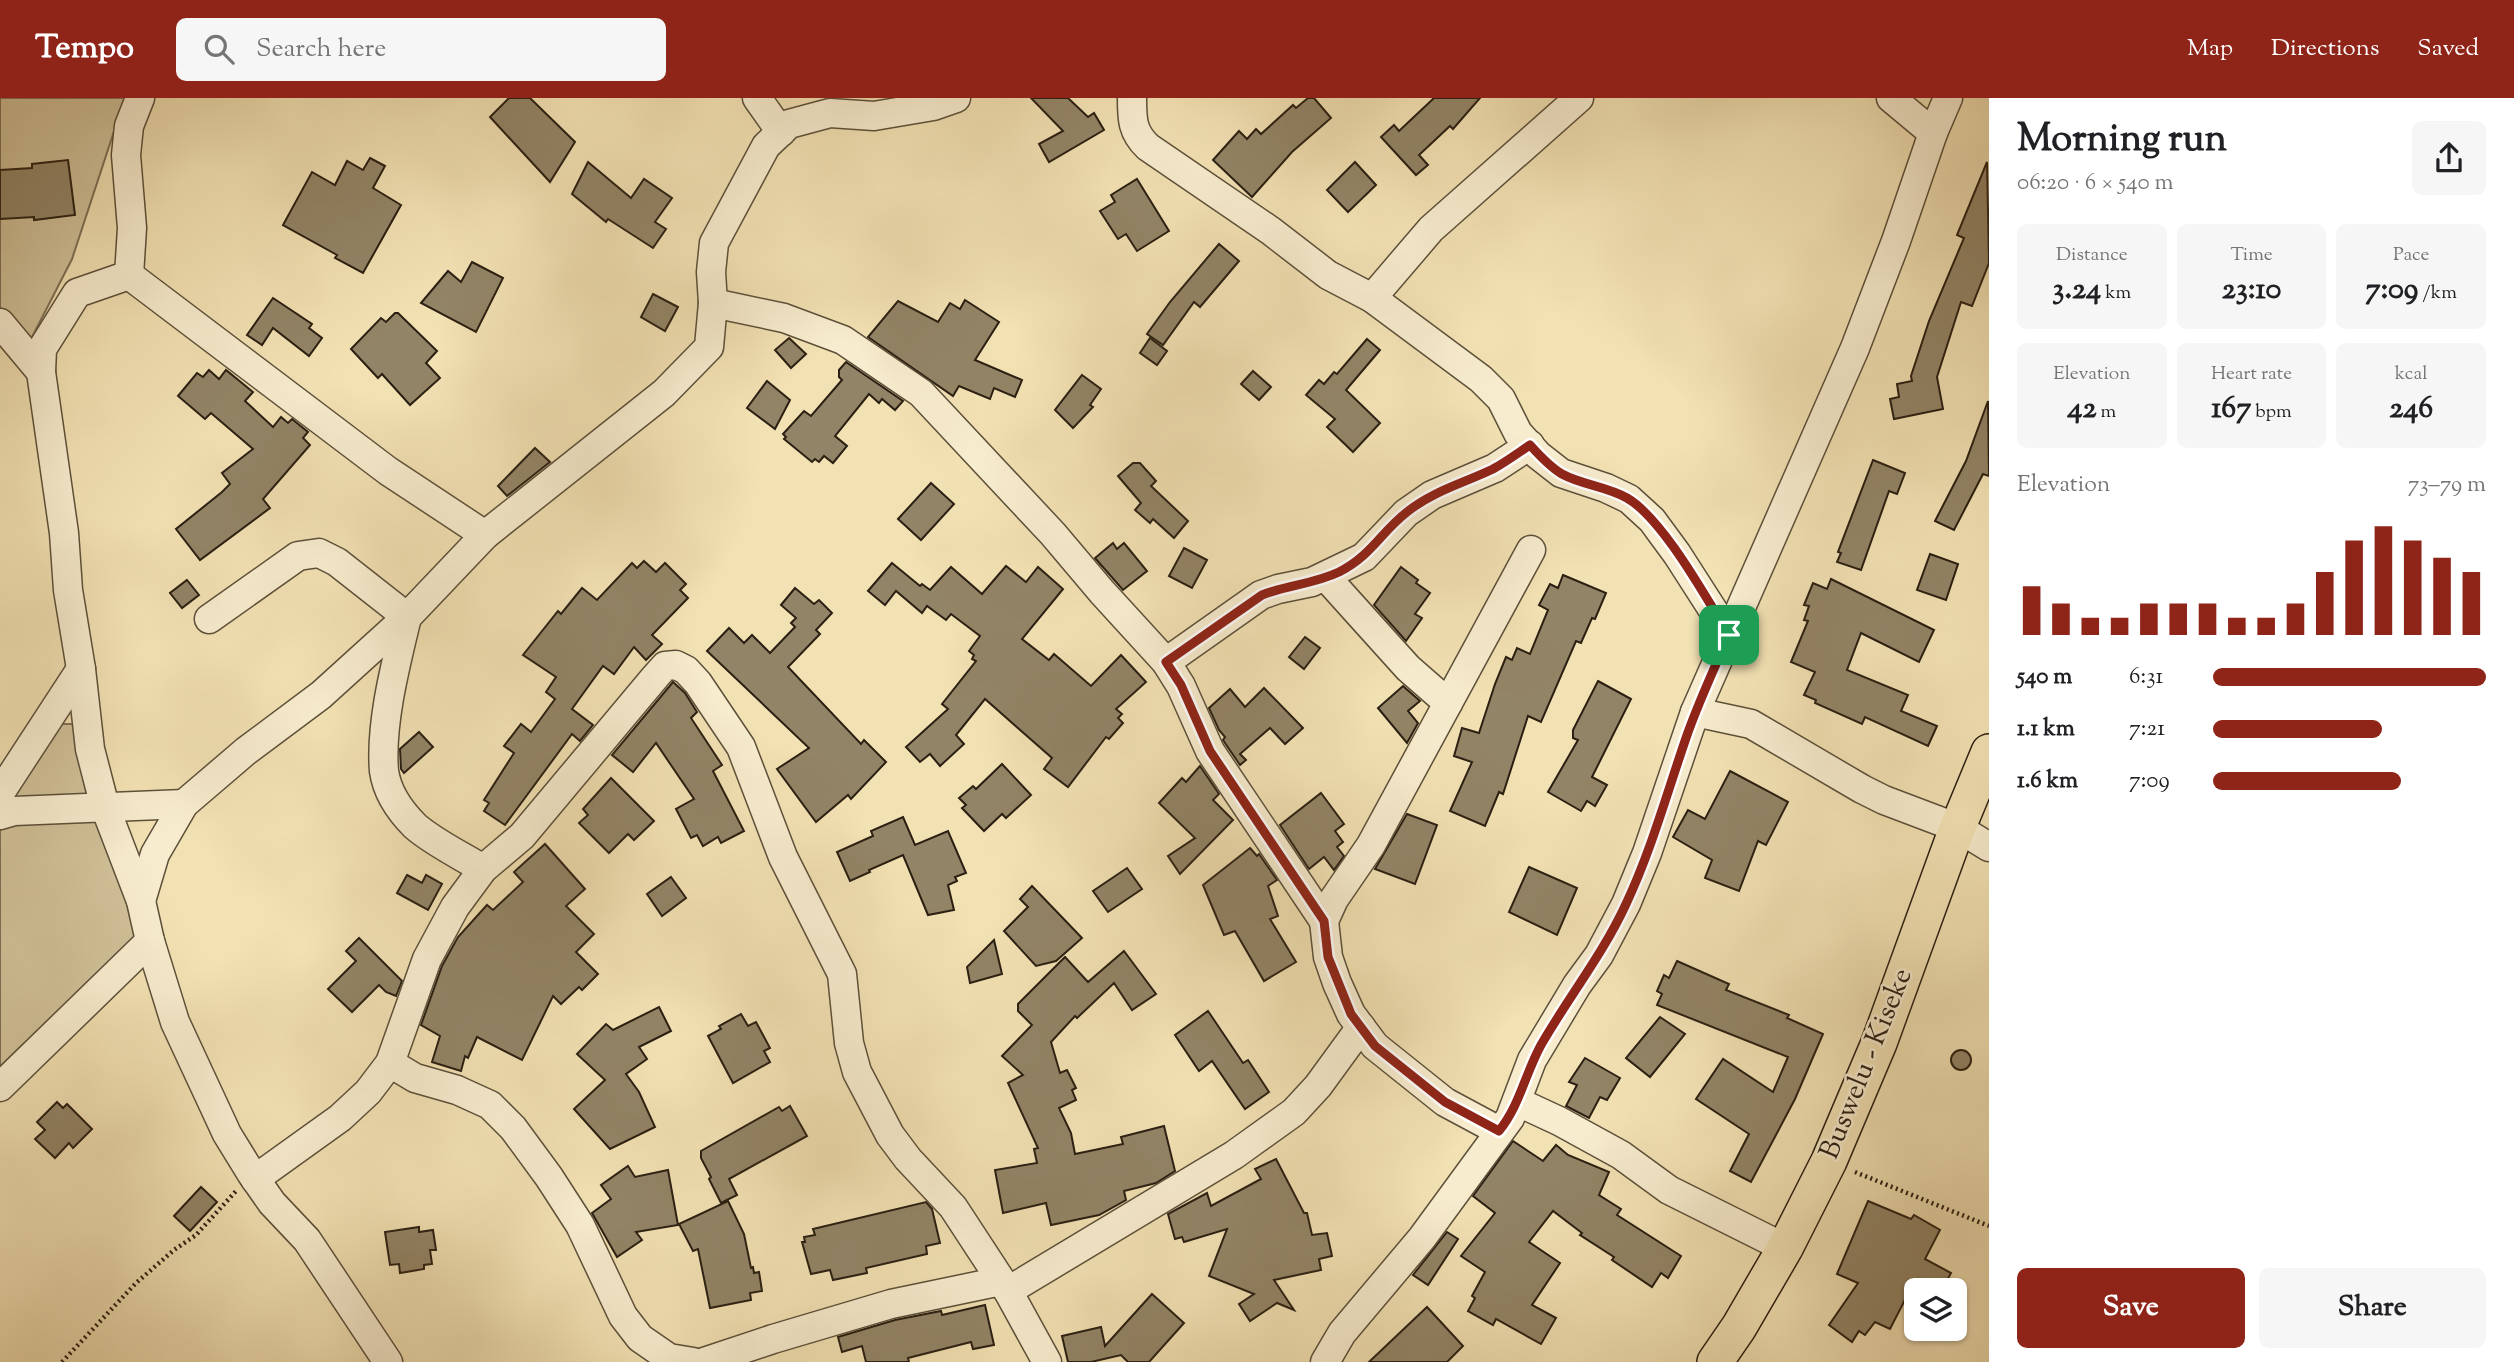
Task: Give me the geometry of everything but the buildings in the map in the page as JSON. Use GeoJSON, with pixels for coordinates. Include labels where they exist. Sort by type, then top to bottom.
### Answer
{"type":"FeatureCollection","features":[{"type":"Feature","properties":{"kind":"main road","name":"Buswelu - Kiseke"},"geometry":{"type":"LineString","coordinates":[[1715,1362],[1739,1327],[1785,1248],[1829,1161],[1879,1043],[1958,828],[1989,752]]}},
{"type":"Feature","properties":{"kind":"street"},"geometry":{"type":"LineString","coordinates":[[129,275],[132,228],[126,155],[129,126],[140,98]]}},
{"type":"Feature","properties":{"kind":"street"},"geometry":{"type":"LineString","coordinates":[[757,98],[781,132]]}},
{"type":"Feature","properties":{"kind":"street"},"geometry":{"type":"LineString","coordinates":[[141,901],[155,854],[184,804],[246,751],[321,695],[407,617],[485,535],[663,393],[709,347],[714,243],[766,146],[789,124],[830,113],[874,116],[933,106],[956,98]]}},
{"type":"Feature","properties":{"kind":"street"},"geometry":{"type":"LineString","coordinates":[[1132,98],[1132,122],[1137,136],[1148,147],[1250,215],[1328,275],[1372,298],[1481,379],[1500,399],[1518,433],[1560,473],[1606,488],[1629,499],[1652,520],[1729,635]]}},
{"type":"Feature","properties":{"kind":"street"},"geometry":{"type":"LineString","coordinates":[[1372,298],[1431,229],[1579,98]]}},
{"type":"Feature","properties":{"kind":"street"},"geometry":{"type":"LineString","coordinates":[[1891,98],[1933,133]]}},
{"type":"Feature","properties":{"kind":"street"},"geometry":{"type":"LineString","coordinates":[[1325,1362],[1342,1333],[1422,1238],[1510,1118],[1532,1060],[1577,985],[1599,955],[1626,904],[1695,712],[1855,348],[1948,98]]}},
{"type":"Feature","properties":{"kind":"street"},"geometry":{"type":"LineString","coordinates":[[129,275],[77,293],[42,349],[41,372],[90,749],[106,807],[141,901],[150,941],[175,1022],[227,1134],[272,1203],[307,1240],[388,1362]]}},
{"type":"Feature","properties":{"kind":"street"},"geometry":{"type":"LineString","coordinates":[[129,275],[388,471],[485,535]]}},
{"type":"Feature","properties":{"kind":"street"},"geometry":{"type":"LineString","coordinates":[[713,303],[784,318],[843,340],[921,393],[1053,534],[1166,662],[1181,685],[1210,751],[1324,921],[1328,957],[1337,983],[1351,1014],[1375,1046],[1445,1102],[1499,1131]]}},
{"type":"Feature","properties":{"kind":"street"},"geometry":{"type":"LineString","coordinates":[[0,323],[41,372]]}},
{"type":"Feature","properties":{"kind":"street"},"geometry":{"type":"LineString","coordinates":[[1166,662],[1262,595],[1312,582],[1364,558],[1406,513],[1432,495],[1495,468],[1530,445]]}},
{"type":"Feature","properties":{"kind":"street"},"geometry":{"type":"LineString","coordinates":[[1324,921],[1334,899],[1371,845],[1531,550]]}},
{"type":"Feature","properties":{"kind":"street"},"geometry":{"type":"LineString","coordinates":[[209,619],[298,556],[319,553],[337,562],[407,617]]}},
{"type":"Feature","properties":{"kind":"street"},"geometry":{"type":"LineString","coordinates":[[1325,577],[1408,668],[1448,703]]}},
{"type":"Feature","properties":{"kind":"street"},"geometry":{"type":"LineString","coordinates":[[407,617],[392,683],[384,772],[395,803],[417,827],[483,869]]}},
{"type":"Feature","properties":{"kind":"street"},"geometry":{"type":"LineString","coordinates":[[253,1176],[340,1118],[368,1093],[390,1063],[427,959],[456,907],[483,869],[522,836],[665,666],[676,665],[686,670],[698,683],[741,747],[783,857],[842,974],[849,1043],[861,1080],[890,1135],[908,1160],[953,1207],[1005,1286],[1047,1362]]}},
{"type":"Feature","properties":{"kind":"street"},"geometry":{"type":"LineString","coordinates":[[0,793],[81,668]]}},
{"type":"Feature","properties":{"kind":"street"},"geometry":{"type":"LineString","coordinates":[[1695,712],[1751,724],[1862,789],[1958,828],[1989,846]]}},
{"type":"Feature","properties":{"kind":"street"},"geometry":{"type":"LineString","coordinates":[[0,815],[13,811],[184,804]]}},
{"type":"Feature","properties":{"kind":"street"},"geometry":{"type":"LineString","coordinates":[[0,1087],[150,941]]}},
{"type":"Feature","properties":{"kind":"street"},"geometry":{"type":"LineString","coordinates":[[704,1362],[891,1304],[1005,1286],[1234,1155],[1294,1112],[1318,1086],[1361,1027]]}},
{"type":"Feature","properties":{"kind":"street"},"geometry":{"type":"LineString","coordinates":[[390,1063],[415,1078],[457,1090],[490,1105],[513,1128],[580,1225],[623,1316],[640,1338],[669,1358],[693,1362]]}},
{"type":"Feature","properties":{"kind":"street"},"geometry":{"type":"LineString","coordinates":[[1518,1102],[1621,1155],[1669,1190],[1785,1248]]}},
{"type":"Feature","properties":{"kind":"path"},"geometry":{"type":"LineString","coordinates":[[1829,1161],[1989,1226]]}},
{"type":"Feature","properties":{"kind":"path"},"geometry":{"type":"LineString","coordinates":[[62,1362],[136,1283],[196,1235],[253,1176]]}},
{"type":"Feature","properties":{"kind":"shaded area"},"geometry":{"type":"Polygon","coordinates":[[[0,98],[125,98],[72,259],[28,345],[0,312],[0,98]]]}},
{"type":"Feature","properties":{"kind":"shaded area"},"geometry":{"type":"Polygon","coordinates":[[[54,724],[83,724],[151,944],[0,1079],[0,785],[54,724]]]}},
{"type":"Feature","properties":{"kind":"route"},"geometry":{"type":"LineString","coordinates":[[1530,445],[1560,473],[1606,488],[1629,499],[1652,520],[1729,635],[1695,712],[1647,853],[1626,904],[1599,955],[1577,985],[1532,1060],[1518,1102],[1499,1131],[1445,1102],[1375,1046],[1351,1014],[1328,957],[1324,921],[1210,751],[1181,685],[1166,662],[1262,595],[1312,582],[1364,558],[1406,513],[1432,495],[1495,468],[1530,445]]}}]}
